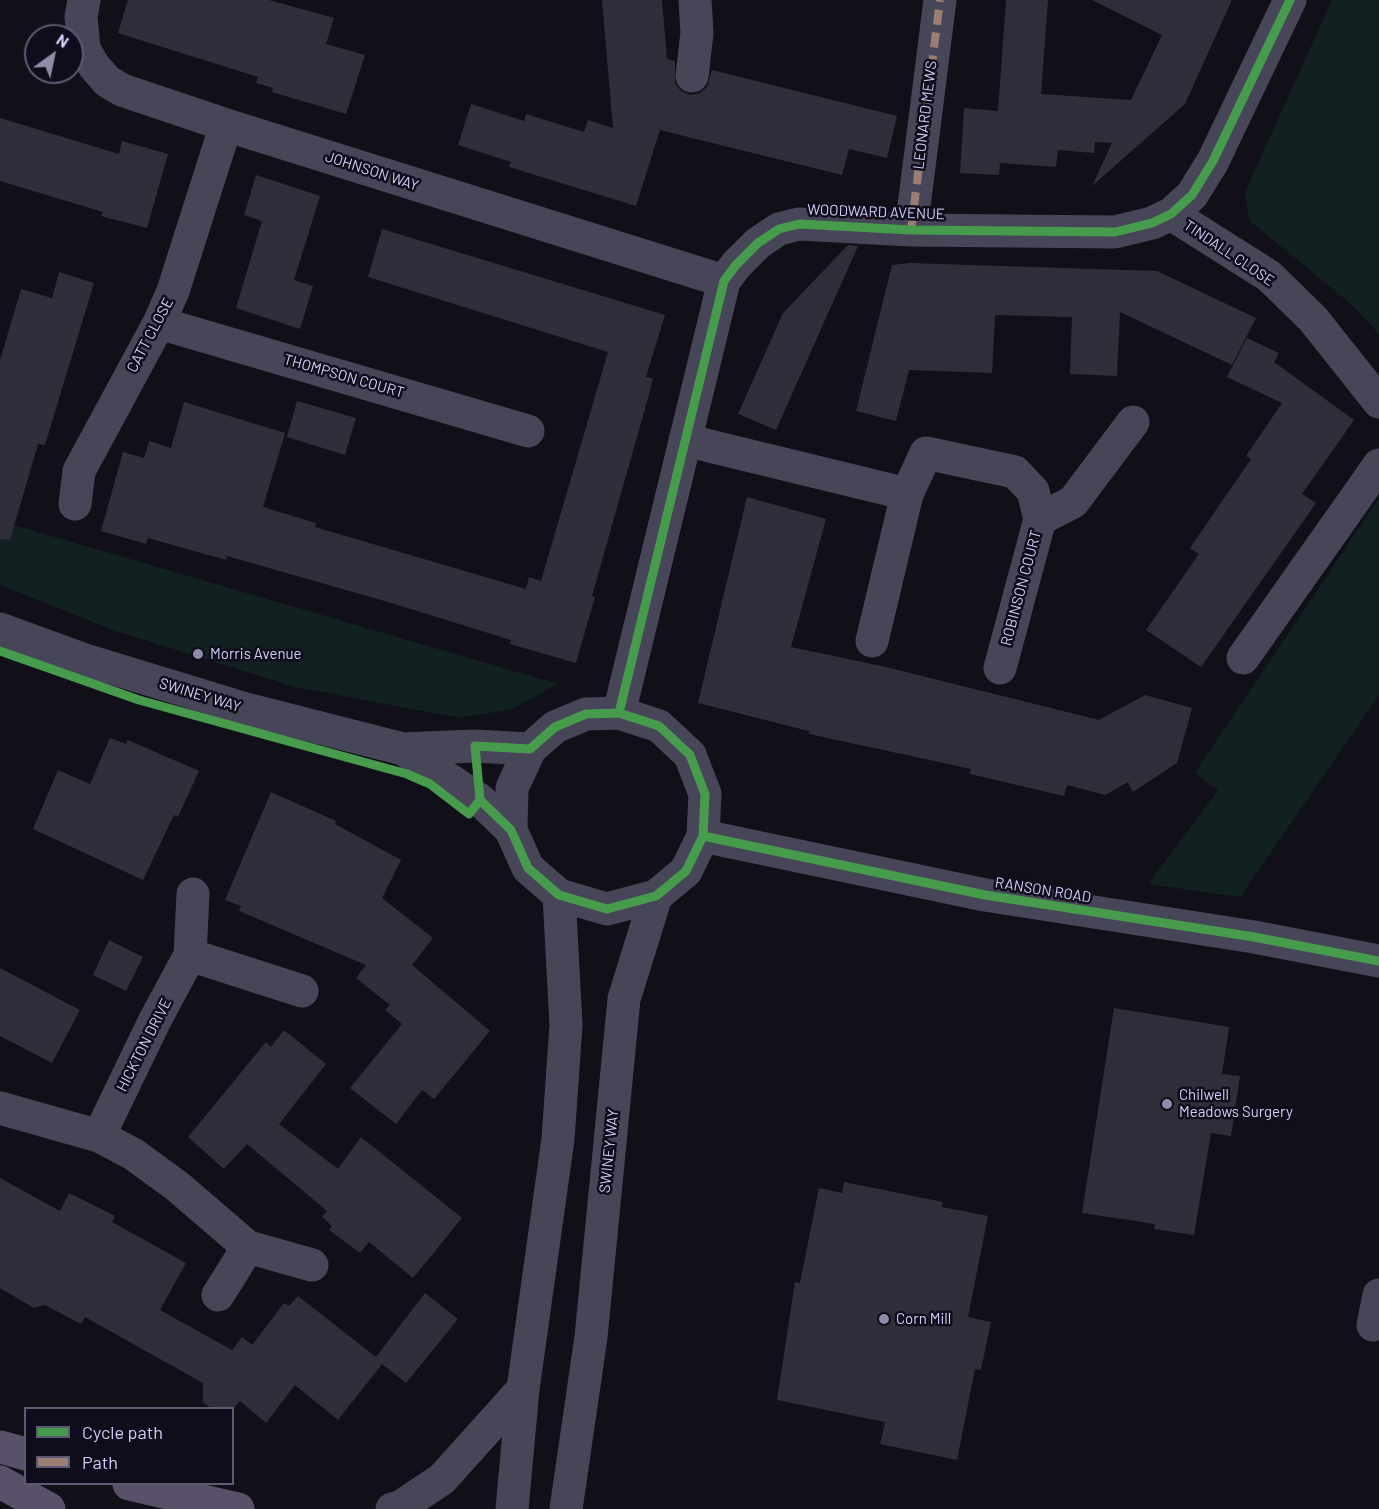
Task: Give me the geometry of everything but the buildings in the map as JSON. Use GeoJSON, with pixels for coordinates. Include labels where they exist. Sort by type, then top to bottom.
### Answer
{"type":"FeatureCollection","features":[{"type":"Feature","properties":{"kind":"main road"},"geometry":{"type":"LineString","coordinates":[[0,1447],[24,1453]]}},
{"type":"Feature","properties":{"kind":"main road"},"geometry":{"type":"LineString","coordinates":[[0,1482],[49,1509]]}},
{"type":"Feature","properties":{"kind":"main road"},"geometry":{"type":"LineString","coordinates":[[133,1485],[238,1509]]}},
{"type":"Feature","properties":{"kind":"street","name":"JOHNSON WAY"},"geometry":{"type":"LineString","coordinates":[[84,0],[81,17],[84,49],[93,66],[107,81],[122,90],[226,125],[724,281]]}},
{"type":"Feature","properties":{"kind":"street"},"geometry":{"type":"LineString","coordinates":[[692,76],[697,33],[695,0]]}},
{"type":"Feature","properties":{"kind":"street","name":"LEONARD MEWS"},"geometry":{"type":"LineString","coordinates":[[911,230],[940,0]]}},
{"type":"Feature","properties":{"kind":"street","name":"WOODWARD AVENUE"},"geometry":{"type":"LineString","coordinates":[[619,713],[724,281],[736,265],[758,243],[779,229],[799,224],[911,230],[1115,232],[1152,223],[1171,214],[1192,195],[1213,161],[1290,0]]}},
{"type":"Feature","properties":{"kind":"street","name":"CATT CLOSE"},"geometry":{"type":"LineString","coordinates":[[75,504],[79,471],[131,371],[159,323],[173,291],[226,125]]}},
{"type":"Feature","properties":{"kind":"street","name":"TINDALL CLOSE"},"geometry":{"type":"LineString","coordinates":[[1171,214],[1269,276],[1313,319],[1379,402]]}},
{"type":"Feature","properties":{"kind":"street","name":"THOMPSON COURT"},"geometry":{"type":"LineString","coordinates":[[159,323],[528,431]]}},
{"type":"Feature","properties":{"kind":"street"},"geometry":{"type":"LineString","coordinates":[[1040,519],[1061,511],[1073,502],[1134,422]]}},
{"type":"Feature","properties":{"kind":"street"},"geometry":{"type":"LineString","coordinates":[[685,440],[907,494]]}},
{"type":"Feature","properties":{"kind":"street","name":"ROBINSON COURT"},"geometry":{"type":"LineString","coordinates":[[872,641],[907,494],[926,453],[1015,472],[1033,492],[1040,519],[1000,668]]}},
{"type":"Feature","properties":{"kind":"street"},"geometry":{"type":"LineString","coordinates":[[1243,658],[1379,465]]}},
{"type":"Feature","properties":{"kind":"street","name":"SWINEY WAY"},"geometry":{"type":"LineString","coordinates":[[0,629],[85,660],[246,709],[403,749],[475,746],[530,749]]}},
{"type":"Feature","properties":{"kind":"street"},"geometry":{"type":"LineString","coordinates":[[619,713],[659,726],[690,755],[705,794],[703,836],[686,871],[656,896]]}},
{"type":"Feature","properties":{"kind":"street","name":"SWINEY WAY"},"geometry":{"type":"LineString","coordinates":[[511,830],[512,788],[530,749],[555,727],[586,714],[619,713]]}},
{"type":"Feature","properties":{"kind":"street","name":"SWINEY WAY"},"geometry":{"type":"LineString","coordinates":[[403,749],[480,800],[511,830],[528,868],[559,895],[608,909],[656,896]]}},
{"type":"Feature","properties":{"kind":"street","name":"RANSON ROAD"},"geometry":{"type":"LineString","coordinates":[[703,836],[985,895],[1254,937],[1379,961]]}},
{"type":"Feature","properties":{"kind":"street","name":"HICKTON DRIVE"},"geometry":{"type":"LineString","coordinates":[[99,1136],[155,1020],[190,955],[193,894]]}},
{"type":"Feature","properties":{"kind":"street"},"geometry":{"type":"LineString","coordinates":[[512,1509],[523,1389],[559,1127],[566,1025],[559,895]]}},
{"type":"Feature","properties":{"kind":"street","name":"SWINEY WAY"},"geometry":{"type":"LineString","coordinates":[[566,1509],[591,1337],[624,999],[656,896]]}},
{"type":"Feature","properties":{"kind":"street"},"geometry":{"type":"LineString","coordinates":[[190,955],[302,991]]}},
{"type":"Feature","properties":{"kind":"street"},"geometry":{"type":"LineString","coordinates":[[0,1108],[99,1136],[133,1154],[177,1186],[248,1247],[312,1265]]}},
{"type":"Feature","properties":{"kind":"street"},"geometry":{"type":"LineString","coordinates":[[218,1295],[248,1247]]}},
{"type":"Feature","properties":{"kind":"street"},"geometry":{"type":"LineString","coordinates":[[393,1509],[400,1507],[442,1479],[523,1389]]}},
{"type":"Feature","properties":{"kind":"shaded area"},"geometry":{"type":"Polygon","coordinates":[[[1332,0],[1379,0],[1379,334],[1352,305],[1249,220],[1245,192],[1332,0]]]}},
{"type":"Feature","properties":{"kind":"shaded area"},"geometry":{"type":"Polygon","coordinates":[[[1379,498],[1379,695],[1240,897],[1148,884],[1218,790],[1195,773],[1379,498]]]}},
{"type":"Feature","properties":{"kind":"shaded area"},"geometry":{"type":"Polygon","coordinates":[[[0,521],[558,684],[512,709],[460,718],[295,687],[116,631],[0,585],[0,521]]]}},
{"type":"Feature","properties":{"kind":"marked path"},"geometry":{"type":"LineString","coordinates":[[911,230],[940,0]]}},
{"type":"Feature","properties":{"kind":"cycle path"},"geometry":{"type":"LineString","coordinates":[[619,713],[724,281],[736,265],[758,243],[779,229],[799,224],[911,230],[1115,232],[1152,223],[1171,214],[1192,195],[1213,161],[1290,0]]}},
{"type":"Feature","properties":{"kind":"cycle path"},"geometry":{"type":"LineString","coordinates":[[0,651],[139,700],[407,774],[430,784],[469,814],[480,800],[475,746],[530,749],[555,727],[586,714],[619,713],[659,726],[690,755],[705,794],[703,836],[686,871],[656,896],[607,909],[559,895],[528,868],[511,830],[480,800]]}},
{"type":"Feature","properties":{"kind":"cycle path"},"geometry":{"type":"LineString","coordinates":[[703,836],[985,895],[1254,937],[1379,961]]}},
{"type":"Feature","properties":{"kind":"place","name":"Morris Avenue"},"geometry":{"type":"Point","coordinates":[198,654]}},
{"type":"Feature","properties":{"kind":"place","name":"Chilwell Meadows Surgery"},"geometry":{"type":"Point","coordinates":[1167,1104]}},
{"type":"Feature","properties":{"kind":"place","name":"Corn Mill"},"geometry":{"type":"Point","coordinates":[884,1319]}}]}
